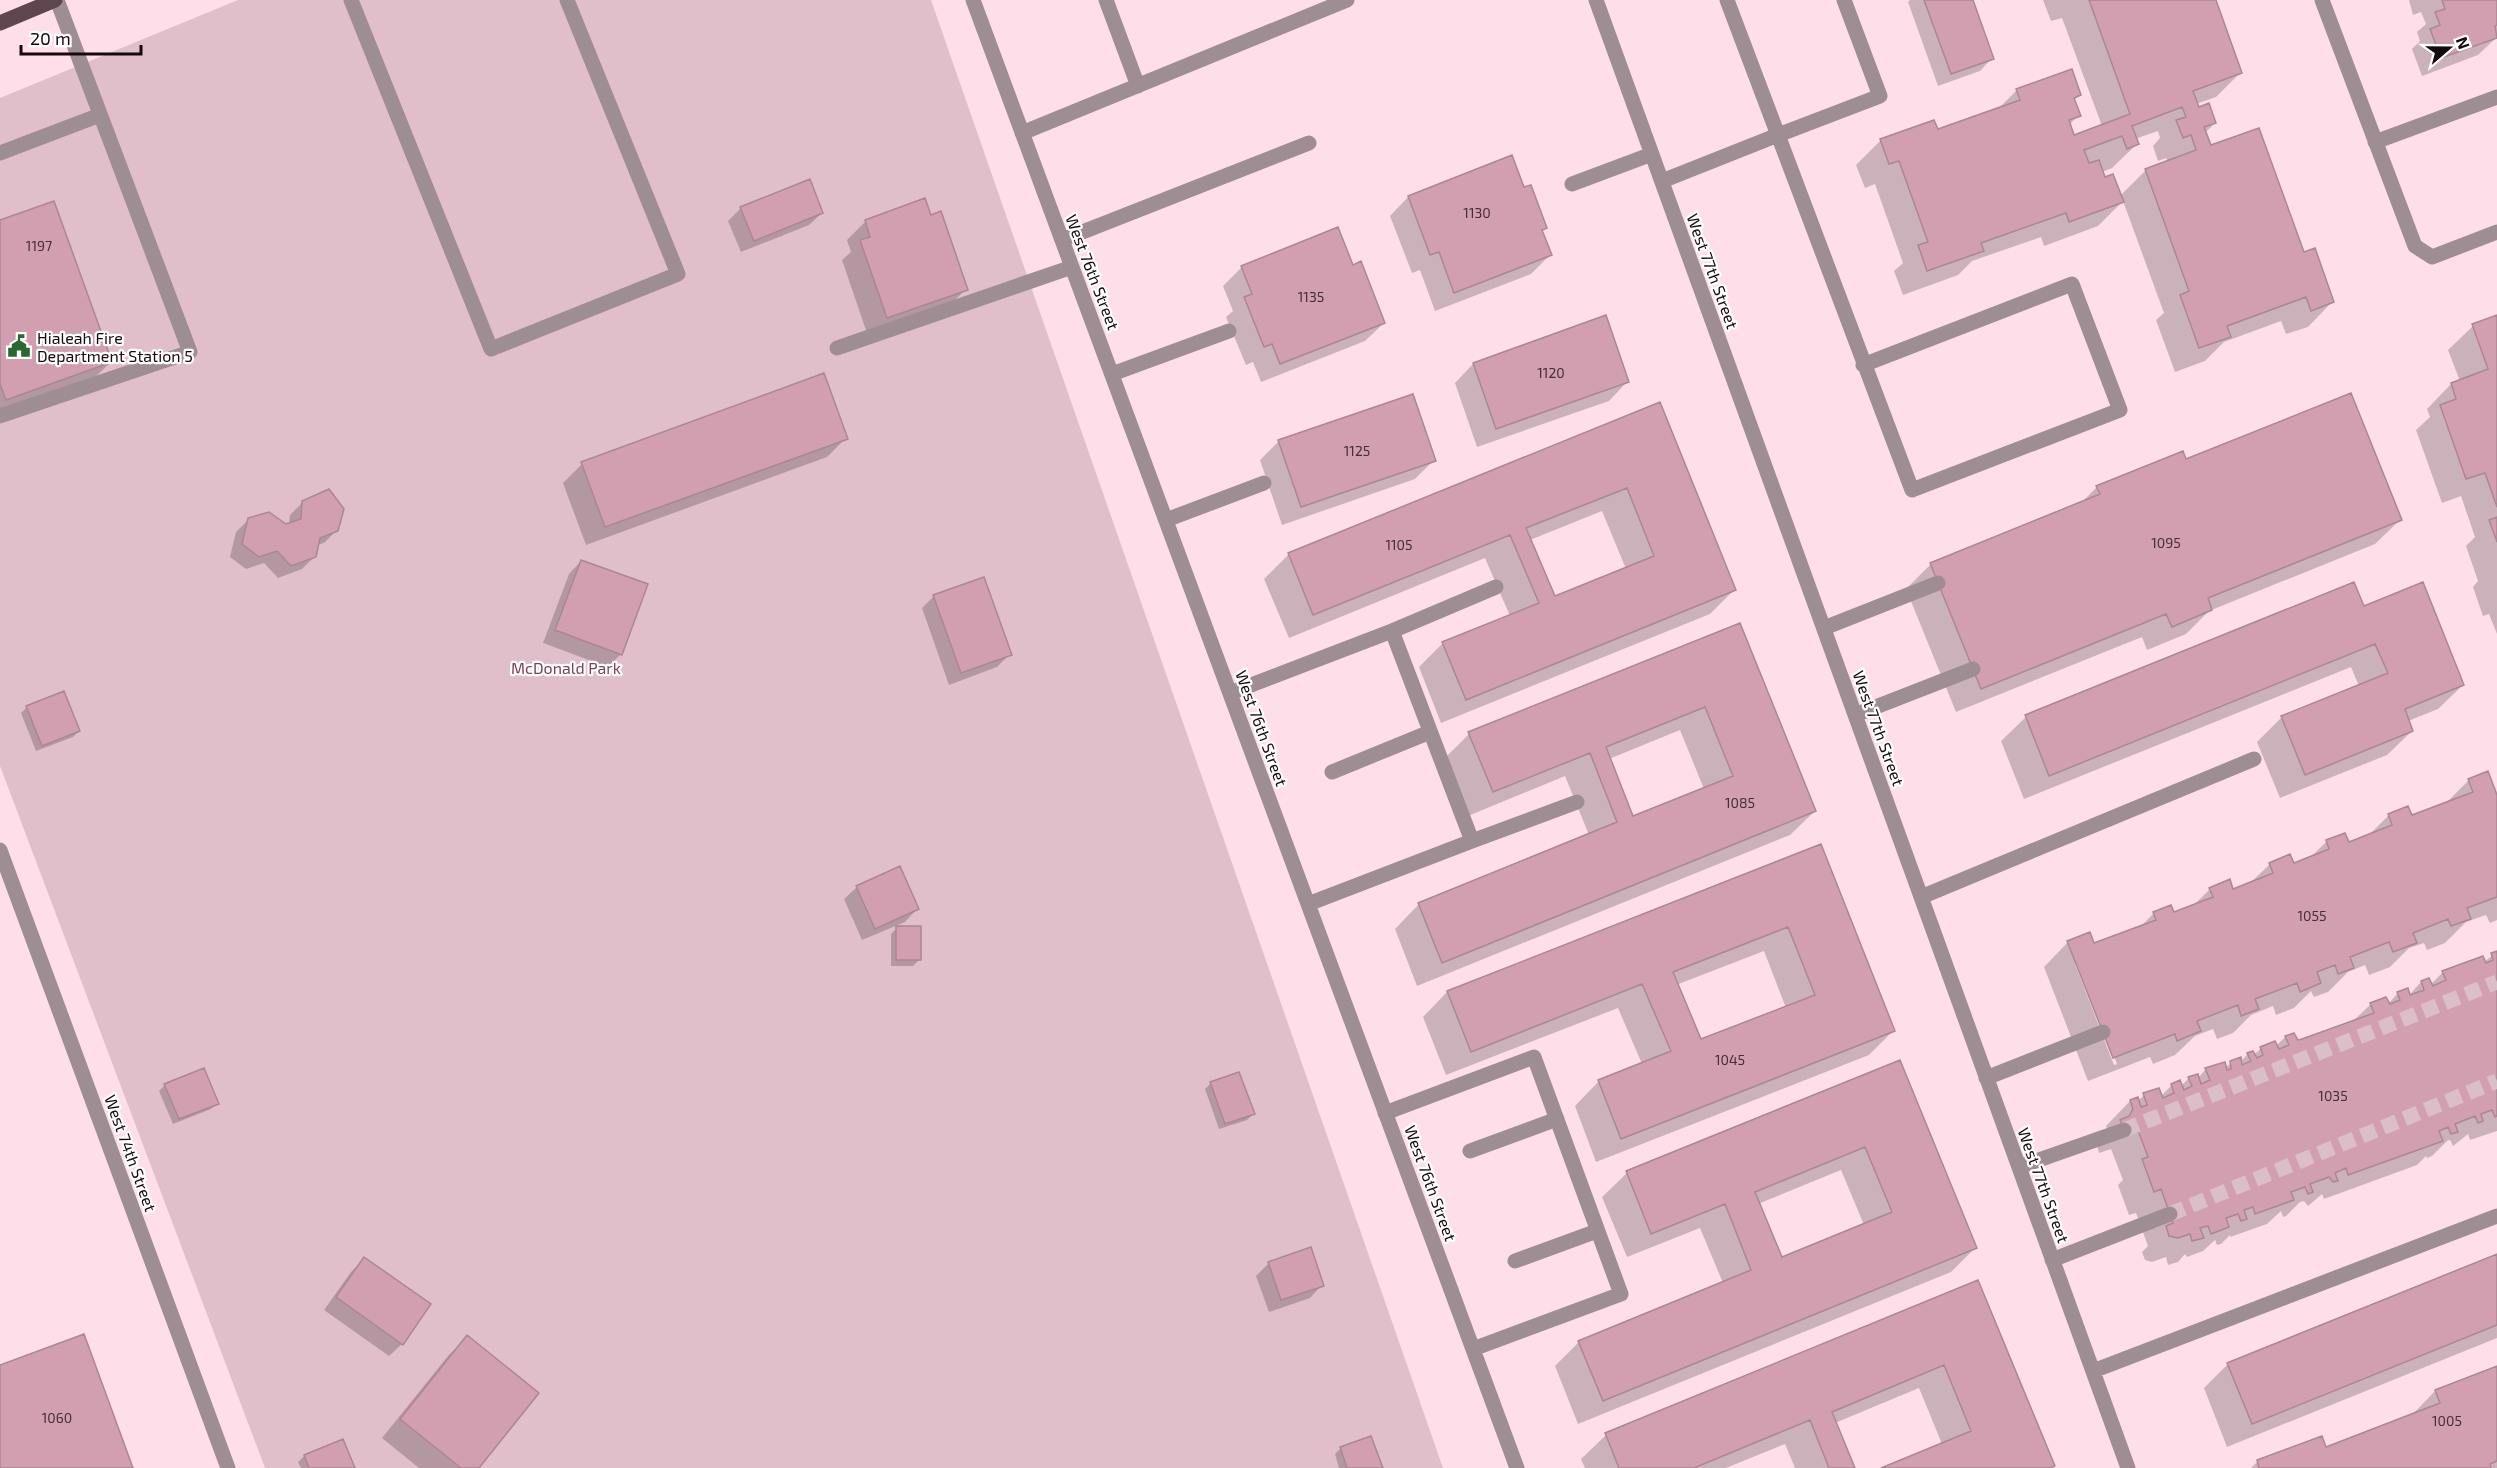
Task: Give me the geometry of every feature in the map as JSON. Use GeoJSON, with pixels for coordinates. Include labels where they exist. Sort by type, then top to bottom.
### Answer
{"type":"FeatureCollection","features":[{"type":"Feature","properties":{"kind":"main road"},"geometry":{"type":"LineString","coordinates":[[0,23],[56,0]]}},
{"type":"Feature","properties":{"kind":"street"},"geometry":{"type":"LineString","coordinates":[[0,416],[190,352],[56,0]]}},
{"type":"Feature","properties":{"kind":"street"},"geometry":{"type":"LineString","coordinates":[[351,0],[491,349],[678,274],[567,0]]}},
{"type":"Feature","properties":{"kind":"street","name":"West 76th Street"},"geometry":{"type":"LineString","coordinates":[[973,0],[1517,1468]]}},
{"type":"Feature","properties":{"kind":"street"},"geometry":{"type":"LineString","coordinates":[[1106,0],[1138,86]]}},
{"type":"Feature","properties":{"kind":"street"},"geometry":{"type":"LineString","coordinates":[[1022,133],[1347,0]]}},
{"type":"Feature","properties":{"kind":"street","name":"West 77th Street"},"geometry":{"type":"LineString","coordinates":[[1596,0],[2128,1468]]}},
{"type":"Feature","properties":{"kind":"street"},"geometry":{"type":"LineString","coordinates":[[1727,0],[1863,365],[1912,490],[2120,410],[2072,284],[1863,365]]}},
{"type":"Feature","properties":{"kind":"street"},"geometry":{"type":"LineString","coordinates":[[1662,181],[1880,96],[1844,0]]}},
{"type":"Feature","properties":{"kind":"street"},"geometry":{"type":"LineString","coordinates":[[2322,0],[2415,246],[2432,257],[2497,232]]}},
{"type":"Feature","properties":{"kind":"street"},"geometry":{"type":"LineString","coordinates":[[2375,142],[2497,97]]}},
{"type":"Feature","properties":{"kind":"street"},"geometry":{"type":"LineString","coordinates":[[0,153],[100,114]]}},
{"type":"Feature","properties":{"kind":"street"},"geometry":{"type":"LineString","coordinates":[[1062,240],[1309,143]]}},
{"type":"Feature","properties":{"kind":"street"},"geometry":{"type":"LineString","coordinates":[[1572,184],[1652,154]]}},
{"type":"Feature","properties":{"kind":"street"},"geometry":{"type":"LineString","coordinates":[[837,348],[1072,267]]}},
{"type":"Feature","properties":{"kind":"street"},"geometry":{"type":"LineString","coordinates":[[1112,374],[1229,331]]}},
{"type":"Feature","properties":{"kind":"street"},"geometry":{"type":"LineString","coordinates":[[1166,520],[1264,483]]}},
{"type":"Feature","properties":{"kind":"street"},"geometry":{"type":"LineString","coordinates":[[1824,628],[1938,583]]}},
{"type":"Feature","properties":{"kind":"street"},"geometry":{"type":"LineString","coordinates":[[1230,693],[1392,631],[1496,587]]}},
{"type":"Feature","properties":{"kind":"street"},"geometry":{"type":"LineString","coordinates":[[1392,631],[1472,841]]}},
{"type":"Feature","properties":{"kind":"street"},"geometry":{"type":"LineString","coordinates":[[1855,715],[1973,669]]}},
{"type":"Feature","properties":{"kind":"street"},"geometry":{"type":"LineString","coordinates":[[1332,772],[1430,732]]}},
{"type":"Feature","properties":{"kind":"street"},"geometry":{"type":"LineString","coordinates":[[1921,897],[2254,759]]}},
{"type":"Feature","properties":{"kind":"street"},"geometry":{"type":"LineString","coordinates":[[1308,904],[1577,802]]}},
{"type":"Feature","properties":{"kind":"street","name":"West 74th Street"},"geometry":{"type":"LineString","coordinates":[[0,850],[228,1468]]}},
{"type":"Feature","properties":{"kind":"street"},"geometry":{"type":"LineString","coordinates":[[1986,1078],[2103,1032]]}},
{"type":"Feature","properties":{"kind":"street"},"geometry":{"type":"LineString","coordinates":[[1385,1113],[1534,1058],[1557,1119],[1621,1294],[1473,1349]]}},
{"type":"Feature","properties":{"kind":"street"},"geometry":{"type":"LineString","coordinates":[[1470,1151],[1557,1119]]}},
{"type":"Feature","properties":{"kind":"street"},"geometry":{"type":"LineString","coordinates":[[2019,1167],[2124,1130]]}},
{"type":"Feature","properties":{"kind":"street"},"geometry":{"type":"LineString","coordinates":[[2052,1260],[2170,1214]]}},
{"type":"Feature","properties":{"kind":"street"},"geometry":{"type":"LineString","coordinates":[[2093,1371],[2497,1216]]}},
{"type":"Feature","properties":{"kind":"street"},"geometry":{"type":"LineString","coordinates":[[1515,1261],[1597,1231]]}},
{"type":"Feature","properties":{"kind":"green space","name":"McDonald Park"},"geometry":{"type":"Polygon","coordinates":[[[238,0],[931,0],[1443,1468],[265,1468],[0,766],[0,98],[238,0]]]}},
{"type":"Feature","properties":{"kind":"building"},"geometry":{"type":"Polygon","coordinates":[[[1924,0],[1973,0],[1994,59],[1951,74],[1924,0]]]}},
{"type":"Feature","properties":{"kind":"building"},"geometry":{"type":"Polygon","coordinates":[[[2089,0],[2216,0],[2242,73],[2193,91],[2199,107],[2209,103],[2216,123],[2204,127],[2211,145],[2259,128],[2304,252],[2315,248],[2334,302],[2311,311],[2306,297],[2227,326],[2231,337],[2199,348],[2180,295],[2189,291],[2145,169],[2196,150],[2191,135],[2183,138],[2176,120],[2186,117],[2182,107],[2132,126],[2139,144],[2127,149],[2122,136],[2084,150],[2089,163],[2099,160],[2105,177],[2113,174],[2124,202],[2069,222],[2066,213],[1981,243],[1984,251],[1927,271],[1918,245],[1928,242],[1899,161],[1889,164],[1880,139],[1934,120],[1938,129],[2020,100],[2016,89],[2072,69],[2081,95],[2074,98],[2081,116],[2069,120],[2074,135],[2130,114],[2089,0]]]}},
{"type":"Feature","properties":{"kind":"building"},"geometry":{"type":"Polygon","coordinates":[[[2442,0],[2497,0],[2497,25],[2495,26],[2497,38],[2441,58],[2430,29],[2440,25],[2435,12],[2445,9],[2442,0]]]}},
{"type":"Feature","properties":{"kind":"building"},"geometry":{"type":"Polygon","coordinates":[[[1512,155],[1524,187],[1531,185],[1547,228],[1542,230],[1552,255],[1454,293],[1439,252],[1430,255],[1408,196],[1512,155]]]}},
{"type":"Feature","properties":{"kind":"building"},"geometry":{"type":"Polygon","coordinates":[[[810,179],[823,213],[754,241],[740,207],[810,179]]]}},
{"type":"Feature","properties":{"kind":"building"},"geometry":{"type":"Polygon","coordinates":[[[925,198],[931,215],[941,211],[968,290],[887,318],[860,240],[870,237],[865,220],[925,198]]]}},
{"type":"Feature","properties":{"kind":"building"},"geometry":{"type":"Polygon","coordinates":[[[54,201],[112,362],[6,400],[0,384],[0,220],[54,201]]]}},
{"type":"Feature","properties":{"kind":"building"},"geometry":{"type":"Polygon","coordinates":[[[1338,227],[1353,265],[1361,261],[1385,323],[1280,364],[1272,344],[1264,347],[1244,297],[1252,294],[1241,266],[1338,227]]]}},
{"type":"Feature","properties":{"kind":"building"},"geometry":{"type":"Polygon","coordinates":[[[1606,315],[1629,382],[1496,429],[1473,363],[1606,315]]]}},
{"type":"Feature","properties":{"kind":"building"},"geometry":{"type":"Polygon","coordinates":[[[2497,315],[2497,507],[2485,473],[2466,479],[2440,405],[2456,399],[2451,383],[2488,369],[2472,324],[2497,315]]]}},
{"type":"Feature","properties":{"kind":"building"},"geometry":{"type":"Polygon","coordinates":[[[824,373],[848,439],[605,527],[581,462],[824,373]]]}},
{"type":"Feature","properties":{"kind":"building"},"geometry":{"type":"Polygon","coordinates":[[[2351,393],[2402,520],[2208,598],[2212,610],[2172,627],[2166,614],[1981,689],[1930,563],[2100,494],[2096,486],[2183,451],[2186,459],[2351,393]]]}},
{"type":"Feature","properties":{"kind":"building"},"geometry":{"type":"Polygon","coordinates":[[[1413,394],[1436,461],[1301,507],[1278,440],[1413,394]]]}},
{"type":"Feature","properties":{"kind":"building"},"geometry":{"type":"Polygon","coordinates":[[[1660,402],[1736,590],[1466,700],[1442,642],[1539,603],[1510,535],[1313,615],[1288,553],[1660,402]],[[1627,488],[1526,528],[1555,596],[1654,556],[1627,488]]]}},
{"type":"Feature","properties":{"kind":"building"},"geometry":{"type":"Polygon","coordinates":[[[329,489],[344,509],[338,531],[320,538],[316,557],[291,566],[277,551],[259,557],[242,544],[248,518],[269,512],[286,524],[301,519],[302,501],[329,489]]]}},
{"type":"Feature","properties":{"kind":"building"},"geometry":{"type":"Polygon","coordinates":[[[2497,517],[2497,542],[2489,520],[2497,517]]]}},
{"type":"Feature","properties":{"kind":"building"},"geometry":{"type":"Polygon","coordinates":[[[581,560],[648,584],[622,655],[555,630],[581,560]]]}},
{"type":"Feature","properties":{"kind":"building"},"geometry":{"type":"Polygon","coordinates":[[[984,577],[1012,655],[961,673],[933,595],[984,577]]]}},
{"type":"Feature","properties":{"kind":"building"},"geometry":{"type":"Polygon","coordinates":[[[2354,582],[2364,606],[2423,582],[2464,685],[2405,709],[2413,731],[2305,775],[2281,716],[2388,673],[2375,644],[2049,776],[2025,715],[2354,582]]]}},
{"type":"Feature","properties":{"kind":"building"},"geometry":{"type":"Polygon","coordinates":[[[1740,623],[1816,811],[1442,963],[1418,903],[1617,822],[1590,753],[1493,792],[1468,732],[1740,623]],[[1705,707],[1606,747],[1633,816],[1733,776],[1705,707]]]}},
{"type":"Feature","properties":{"kind":"building"},"geometry":{"type":"Polygon","coordinates":[[[64,691],[80,731],[42,746],[26,706],[64,691]]]}},
{"type":"Feature","properties":{"kind":"building"},"geometry":{"type":"Polygon","coordinates":[[[2488,771],[2497,795],[2497,897],[2467,908],[2471,919],[2451,926],[2448,919],[2413,933],[2417,943],[2393,952],[2389,942],[2350,957],[2354,968],[2338,974],[2335,965],[2317,972],[2321,983],[2300,992],[2297,983],[2255,999],[2259,1009],[2241,1016],[2238,1005],[2197,1021],[2201,1031],[2177,1041],[2175,1034],[2113,1058],[2067,941],[2090,932],[2094,943],[2156,920],[2153,912],[2171,905],[2174,912],[2213,897],[2209,888],[2230,879],[2233,889],[2273,873],[2269,863],[2290,854],[2294,863],[2329,849],[2326,840],[2345,833],[2349,842],[2392,825],[2388,814],[2408,806],[2412,815],[2473,792],[2468,779],[2488,771]]]}},
{"type":"Feature","properties":{"kind":"building"},"geometry":{"type":"Polygon","coordinates":[[[1821,844],[1895,1031],[1621,1139],[1598,1080],[1671,1051],[1642,984],[1471,1052],[1447,991],[1821,844]],[[1788,927],[1673,972],[1701,1039],[1815,995],[1788,927]]]}},
{"type":"Feature","properties":{"kind":"building"},"geometry":{"type":"Polygon","coordinates":[[[900,866],[919,909],[875,929],[856,886],[900,866]]]}},
{"type":"Feature","properties":{"kind":"building"},"geometry":{"type":"Polygon","coordinates":[[[896,926],[921,926],[921,960],[896,960],[896,926]]]}},
{"type":"Feature","properties":{"kind":"building"},"geometry":{"type":"Polygon","coordinates":[[[2497,951],[2497,1116],[2495,1117],[2492,1110],[2481,1114],[2483,1121],[2478,1123],[2475,1116],[2455,1124],[2458,1132],[2451,1134],[2448,1127],[2439,1131],[2443,1141],[2348,1175],[2346,1168],[2335,1173],[2338,1181],[2333,1182],[2329,1177],[2310,1184],[2313,1192],[2308,1194],[2305,1187],[2291,1192],[2294,1200],[2255,1214],[2253,1207],[2244,1210],[2247,1219],[2241,1221],[2238,1214],[2226,1218],[2229,1227],[2211,1234],[2208,1226],[2200,1228],[2204,1238],[2192,1241],[2190,1234],[2178,1238],[2169,1236],[2166,1226],[2173,1223],[2161,1189],[2154,1192],[2142,1159],[2148,1157],[2136,1125],[2124,1130],[2120,1120],[2129,1116],[2133,1109],[2130,1100],[2138,1097],[2141,1107],[2147,1105],[2143,1093],[2159,1088],[2163,1098],[2174,1093],[2171,1084],[2180,1080],[2184,1090],[2192,1086],[2188,1077],[2198,1074],[2201,1084],[2210,1080],[2205,1068],[2225,1062],[2227,1070],[2231,1069],[2230,1061],[2241,1057],[2242,1065],[2251,1061],[2247,1053],[2253,1051],[2257,1058],[2263,1055],[2260,1047],[2275,1041],[2279,1049],[2289,1045],[2285,1036],[2294,1033],[2298,1040],[2302,1039],[2374,1013],[2370,1003],[2386,997],[2390,1004],[2400,1000],[2397,992],[2408,988],[2410,995],[2424,990],[2421,981],[2429,978],[2433,986],[2446,980],[2442,971],[2483,956],[2486,963],[2493,960],[2491,953],[2497,951]]]}},
{"type":"Feature","properties":{"kind":"building"},"geometry":{"type":"Polygon","coordinates":[[[1900,1060],[1977,1248],[1603,1401],[1578,1341],[1751,1270],[1725,1204],[1651,1234],[1626,1171],[1900,1060]],[[1865,1147],[1755,1192],[1782,1257],[1892,1212],[1865,1147]]]}},
{"type":"Feature","properties":{"kind":"building"},"geometry":{"type":"Polygon","coordinates":[[[204,1068],[219,1104],[179,1119],[164,1084],[204,1068]]]}},
{"type":"Feature","properties":{"kind":"building"},"geometry":{"type":"Polygon","coordinates":[[[1239,1072],[1255,1114],[1225,1124],[1210,1082],[1239,1072]]]}},
{"type":"Feature","properties":{"kind":"building"},"geometry":{"type":"Polygon","coordinates":[[[1311,1247],[1324,1286],[1281,1300],[1268,1262],[1311,1247]]]}},
{"type":"Feature","properties":{"kind":"building"},"geometry":{"type":"Polygon","coordinates":[[[2497,1254],[2497,1325],[2252,1424],[2227,1363],[2497,1254]]]}},
{"type":"Feature","properties":{"kind":"building"},"geometry":{"type":"Polygon","coordinates":[[[364,1257],[431,1304],[403,1345],[336,1297],[364,1257]]]}},
{"type":"Feature","properties":{"kind":"building"},"geometry":{"type":"Polygon","coordinates":[[[1978,1280],[2055,1466],[2051,1468],[1881,1468],[1971,1431],[1944,1365],[1832,1412],[1855,1468],[1829,1468],[1810,1420],[1694,1468],[1619,1468],[1605,1433],[1978,1280]]]}},
{"type":"Feature","properties":{"kind":"building"},"geometry":{"type":"Polygon","coordinates":[[[84,1334],[133,1468],[0,1468],[0,1365],[84,1334]]]}},
{"type":"Feature","properties":{"kind":"building"},"geometry":{"type":"Polygon","coordinates":[[[467,1335],[539,1393],[479,1468],[461,1468],[400,1419],[467,1335]]]}},
{"type":"Feature","properties":{"kind":"building"},"geometry":{"type":"Polygon","coordinates":[[[2497,1366],[2497,1461],[2490,1464],[2491,1468],[2259,1468],[2257,1460],[2322,1436],[2326,1447],[2440,1403],[2435,1390],[2497,1366]]]}},
{"type":"Feature","properties":{"kind":"building"},"geometry":{"type":"Polygon","coordinates":[[[1371,1436],[1383,1468],[1347,1468],[1340,1447],[1371,1436]]]}},
{"type":"Feature","properties":{"kind":"building"},"geometry":{"type":"Polygon","coordinates":[[[343,1439],[355,1468],[309,1468],[304,1455],[343,1439]]]}},
{"type":"Feature","properties":{"kind":"tunnel"},"geometry":{"type":"LineString","coordinates":[[2124,1130],[2497,982]]}},
{"type":"Feature","properties":{"kind":"tunnel"},"geometry":{"type":"LineString","coordinates":[[2170,1214],[2497,1081]]}},
{"type":"Feature","properties":{"kind":"place","name":"Hialeah Fire Department Station 5"},"geometry":{"type":"Point","coordinates":[19,346]}}]}
